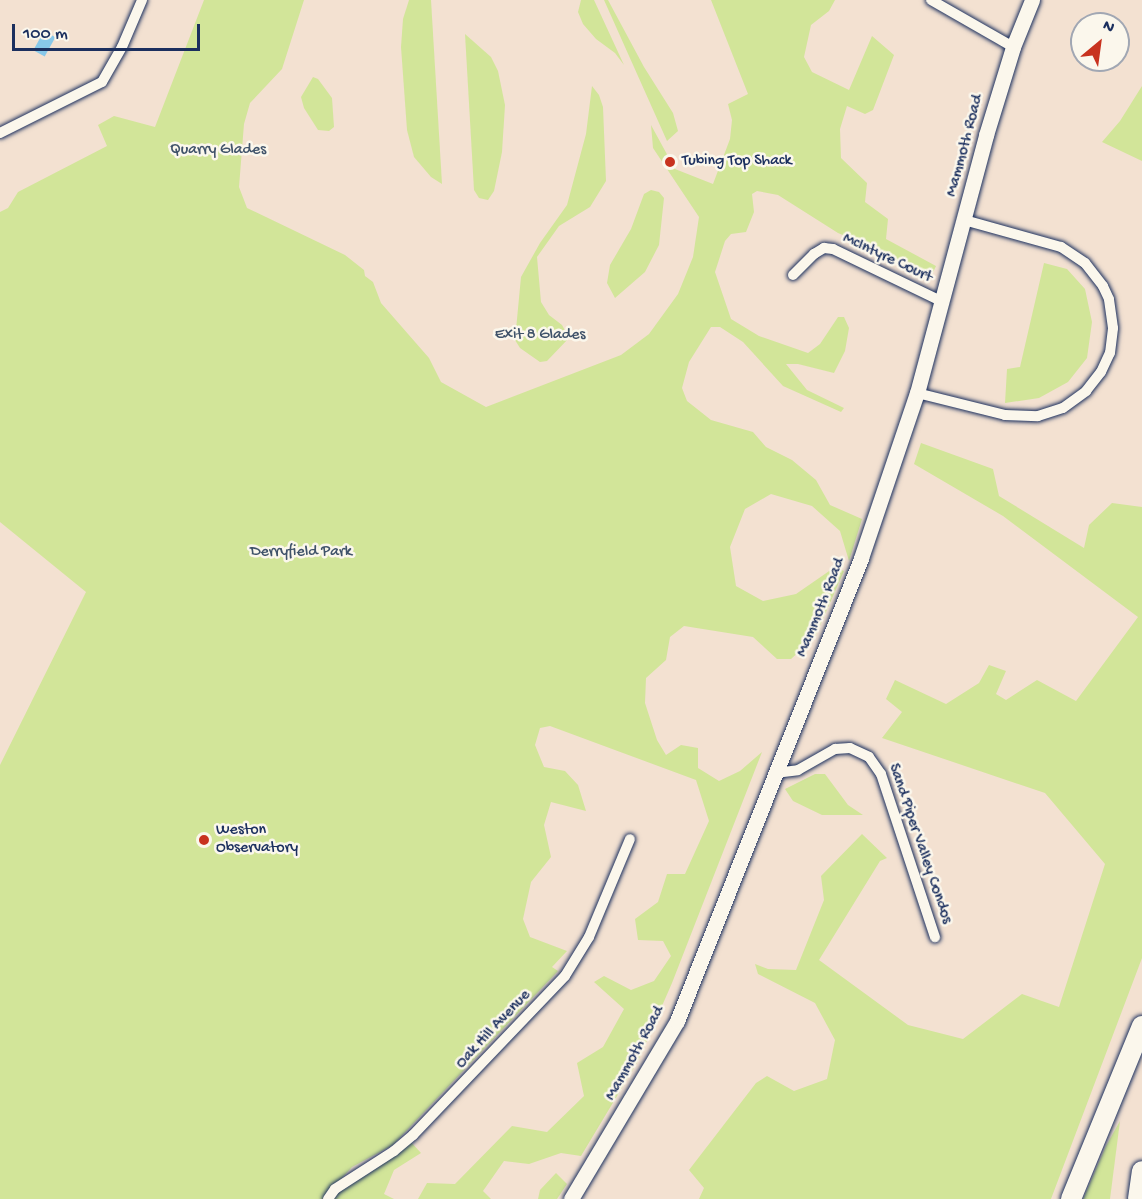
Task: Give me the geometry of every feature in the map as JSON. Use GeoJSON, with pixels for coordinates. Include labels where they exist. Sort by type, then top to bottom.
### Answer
{"type":"FeatureCollection","features":[{"type":"Feature","properties":{"kind":"highway"},"geometry":{"type":"LineString","coordinates":[[1071,1199],[1142,1026]]}},
{"type":"Feature","properties":{"kind":"highway"},"geometry":{"type":"LineString","coordinates":[[1138,1199],[1142,1171]]}},
{"type":"Feature","properties":{"kind":"main road","name":"Mammoth Road"},"geometry":{"type":"LineString","coordinates":[[571,1199],[677,1021],[861,558],[917,393],[986,135],[1013,47],[1032,0]]}},
{"type":"Feature","properties":{"kind":"street"},"geometry":{"type":"LineString","coordinates":[[0,133],[102,82],[122,47],[142,0]]}},
{"type":"Feature","properties":{"kind":"street"},"geometry":{"type":"LineString","coordinates":[[932,0],[1013,47]]}},
{"type":"Feature","properties":{"kind":"street"},"geometry":{"type":"LineString","coordinates":[[917,393],[1005,416],[1038,416],[1063,408],[1086,391],[1101,372],[1110,353],[1113,328],[1109,299],[1099,280],[1085,263],[1061,247],[964,220]]}},
{"type":"Feature","properties":{"kind":"street","name":"McIntyre Court"},"geometry":{"type":"LineString","coordinates":[[793,276],[814,254],[824,249],[833,249],[943,302]]}},
{"type":"Feature","properties":{"kind":"street","name":"Sand Piper Valley Condos"},"geometry":{"type":"LineString","coordinates":[[775,773],[798,770],[835,749],[850,748],[869,757],[881,774],[935,937]]}},
{"type":"Feature","properties":{"kind":"street","name":"Oak Hill Avenue"},"geometry":{"type":"LineString","coordinates":[[328,1199],[335,1190],[394,1151],[413,1135],[565,976],[589,937],[630,839]]}},
{"type":"Feature","properties":{"kind":"green space","name":"Derryfield Park"},"geometry":{"type":"Polygon","coordinates":[[[204,0],[304,0],[282,69],[250,103],[244,124],[239,187],[247,208],[345,255],[364,270],[365,276],[373,282],[381,303],[429,358],[441,382],[486,407],[621,355],[649,334],[678,294],[693,257],[699,217],[653,148],[651,125],[675,169],[713,184],[730,139],[732,120],[728,104],[748,94],[711,0],[835,0],[829,11],[811,25],[804,57],[812,72],[849,90],[872,36],[894,55],[873,110],[865,114],[847,106],[840,129],[841,158],[867,183],[865,202],[888,219],[886,239],[936,266],[930,279],[880,251],[838,233],[778,195],[757,191],[752,194],[754,212],[746,232],[731,234],[725,241],[715,272],[731,319],[759,336],[808,353],[820,344],[838,317],[844,317],[849,328],[845,351],[834,373],[798,364],[786,364],[807,390],[844,408],[841,412],[783,386],[743,342],[720,327],[711,327],[689,362],[682,388],[687,401],[711,420],[753,432],[766,447],[792,460],[816,480],[830,505],[862,519],[849,561],[840,531],[812,506],[771,494],[745,509],[730,547],[736,586],[763,601],[796,594],[835,567],[844,571],[815,637],[791,659],[777,659],[753,637],[684,626],[670,637],[666,660],[646,678],[645,703],[657,740],[666,755],[681,745],[698,748],[698,768],[719,781],[740,771],[762,752],[672,983],[638,1061],[581,1156],[561,1153],[529,1164],[504,1161],[483,1191],[491,1199],[418,1199],[427,1183],[455,1184],[512,1126],[547,1132],[584,1096],[577,1063],[603,1047],[624,1009],[594,982],[604,976],[631,990],[654,981],[671,956],[663,941],[638,940],[635,919],[658,902],[667,874],[685,874],[709,821],[696,780],[550,726],[540,728],[535,745],[544,767],[565,771],[578,785],[586,811],[551,802],[544,825],[551,857],[531,882],[523,919],[530,937],[567,951],[552,967],[558,971],[393,1145],[352,1167],[323,1199],[0,1199],[0,765],[86,592],[0,522],[0,212],[8,208],[18,192],[107,146],[98,125],[114,116],[155,127],[204,0]]]}},
{"type":"Feature","properties":{"kind":"green space"},"geometry":{"type":"Polygon","coordinates":[[[409,0],[431,0],[442,184],[431,177],[414,157],[407,130],[401,47],[403,19],[409,0]]]}},
{"type":"Feature","properties":{"kind":"green space"},"geometry":{"type":"Polygon","coordinates":[[[581,0],[594,0],[624,65],[615,53],[596,39],[583,24],[578,12],[581,0]]]}},
{"type":"Feature","properties":{"kind":"green space"},"geometry":{"type":"Polygon","coordinates":[[[604,0],[608,0],[644,67],[673,113],[678,131],[667,141],[604,0]]]}},
{"type":"Feature","properties":{"kind":"green space"},"geometry":{"type":"Polygon","coordinates":[[[465,34],[491,57],[498,71],[505,105],[502,152],[494,191],[488,200],[479,198],[474,190],[465,34]]]}},
{"type":"Feature","properties":{"kind":"green space"},"geometry":{"type":"Polygon","coordinates":[[[313,77],[318,79],[332,98],[334,127],[329,131],[318,130],[304,108],[301,97],[313,77]]]}},
{"type":"Feature","properties":{"kind":"green space","name":"Exit 8 Glades"},"geometry":{"type":"Polygon","coordinates":[[[592,86],[599,95],[603,107],[606,181],[590,207],[559,226],[537,257],[541,302],[549,315],[562,325],[569,338],[547,361],[540,362],[520,348],[515,340],[521,277],[540,243],[567,205],[586,134],[592,86]]]}},
{"type":"Feature","properties":{"kind":"green space"},"geometry":{"type":"Polygon","coordinates":[[[1142,86],[1142,161],[1102,142],[1120,121],[1142,86]]]}},
{"type":"Feature","properties":{"kind":"green space"},"geometry":{"type":"Polygon","coordinates":[[[651,190],[659,192],[664,198],[659,245],[645,272],[615,298],[607,283],[610,265],[631,229],[644,194],[651,190]]]}},
{"type":"Feature","properties":{"kind":"green space"},"geometry":{"type":"Polygon","coordinates":[[[1044,263],[1067,269],[1085,289],[1092,322],[1087,358],[1068,382],[1039,398],[1005,403],[1007,369],[1020,367],[1044,263]]]}},
{"type":"Feature","properties":{"kind":"green space"},"geometry":{"type":"Polygon","coordinates":[[[921,443],[993,469],[999,496],[1084,548],[1089,525],[1112,503],[1142,507],[1142,958],[1051,1199],[699,1199],[704,1188],[689,1170],[756,1083],[767,1076],[794,1091],[827,1079],[835,1040],[815,1003],[758,974],[755,964],[768,969],[796,970],[824,900],[821,876],[862,834],[887,858],[880,861],[819,960],[908,1025],[963,1039],[1022,994],[1059,1007],[1105,864],[1045,793],[882,738],[902,712],[886,699],[895,680],[946,704],[979,683],[989,665],[1006,671],[996,694],[1006,700],[1037,680],[1076,701],[1138,617],[1003,516],[914,464],[921,443]]]}},
{"type":"Feature","properties":{"kind":"green space"},"geometry":{"type":"Polygon","coordinates":[[[815,774],[825,774],[848,805],[863,815],[822,815],[793,801],[785,789],[815,774]]]}},
{"type":"Feature","properties":{"kind":"green space"},"geometry":{"type":"Polygon","coordinates":[[[1120,1121],[1110,1199],[1083,1199],[1106,1146],[1120,1121]]]}},
{"type":"Feature","properties":{"kind":"green space"},"geometry":{"type":"Polygon","coordinates":[[[410,1141],[421,1153],[394,1170],[384,1194],[394,1199],[333,1199],[336,1193],[371,1172],[410,1141]]]}},
{"type":"Feature","properties":{"kind":"green space"},"geometry":{"type":"Polygon","coordinates":[[[556,1173],[567,1184],[557,1199],[538,1199],[540,1190],[556,1173]]]}},
{"type":"Feature","properties":{"kind":"water"},"geometry":{"type":"Polygon","coordinates":[[[44,31],[55,37],[45,57],[33,50],[44,31]]]}},
{"type":"Feature","properties":{"kind":"place","name":"Tubing Top Shack"},"geometry":{"type":"Point","coordinates":[670,162]}},
{"type":"Feature","properties":{"kind":"place","name":"Weston Observatory"},"geometry":{"type":"Point","coordinates":[204,840]}},
{"type":"Feature","properties":{"kind":"park label","name":"Quarry Glades"},"geometry":{"type":"Point","coordinates":[218,151]}}]}
